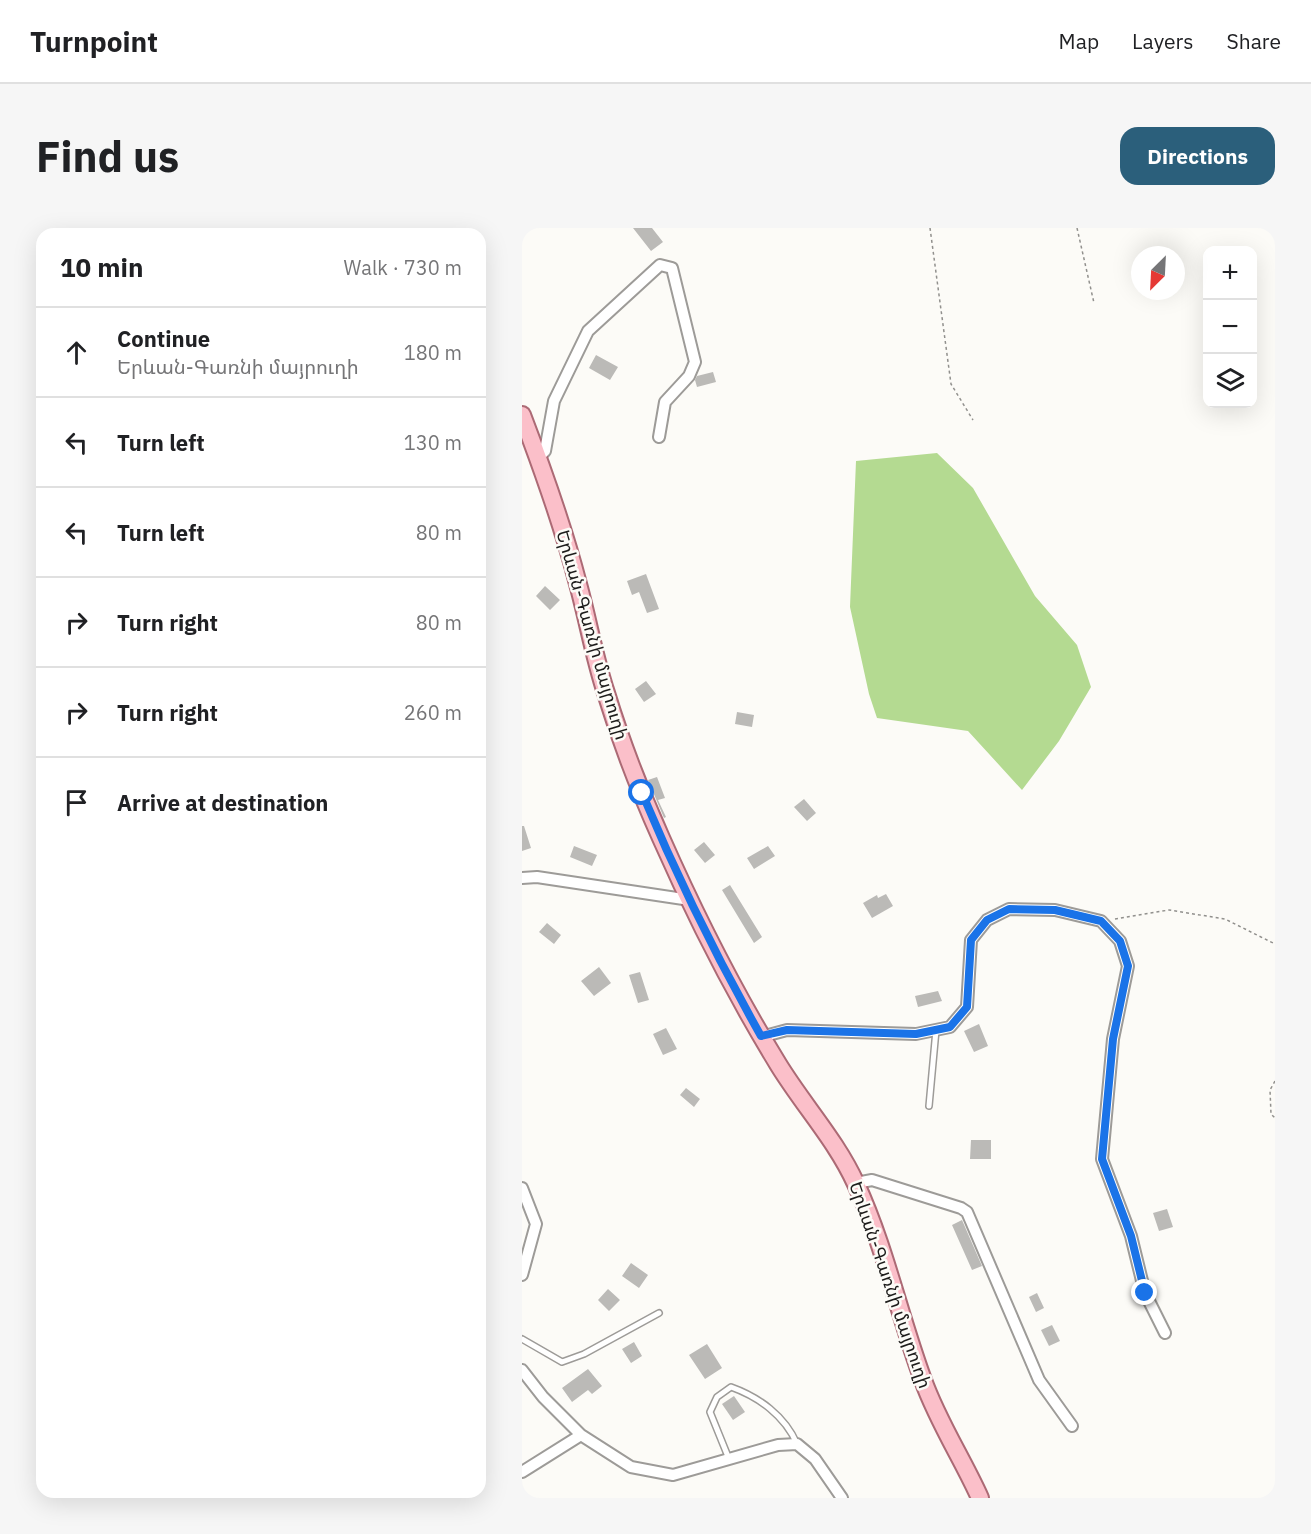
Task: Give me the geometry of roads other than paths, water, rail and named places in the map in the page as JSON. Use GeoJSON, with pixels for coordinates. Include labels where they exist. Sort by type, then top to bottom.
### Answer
{"type":"FeatureCollection","features":[{"type":"Feature","properties":{"kind":"main road","name":"Երևան-Գառնի մայրուղի"},"geometry":{"type":"LineString","coordinates":[[522,414],[578,581],[605,691],[642,793],[690,900],[734,989],[802,1102],[828,1135],[856,1183],[889,1275],[911,1347],[936,1413],[980,1498]]}},
{"type":"Feature","properties":{"kind":"street"},"geometry":{"type":"LineString","coordinates":[[538,457],[545,451],[554,401],[588,331],[660,265],[672,268],[695,362],[688,376],[666,402],[659,437]]}},
{"type":"Feature","properties":{"kind":"street"},"geometry":{"type":"LineString","coordinates":[[522,878],[537,877],[690,900]]}},
{"type":"Feature","properties":{"kind":"street"},"geometry":{"type":"LineString","coordinates":[[761,1036],[787,1030],[916,1034],[950,1027],[967,1007],[971,940],[987,920],[1009,909],[1055,910],[1101,921],[1120,941],[1128,966],[1113,1039],[1102,1159],[1131,1236],[1145,1293],[1165,1333]]}},
{"type":"Feature","properties":{"kind":"street"},"geometry":{"type":"LineString","coordinates":[[856,1183],[872,1180],[961,1208],[967,1212],[1039,1380],[1072,1426]]}},
{"type":"Feature","properties":{"kind":"street"},"geometry":{"type":"LineString","coordinates":[[522,1188],[536,1224],[522,1275]]}},
{"type":"Feature","properties":{"kind":"street"},"geometry":{"type":"LineString","coordinates":[[522,1370],[543,1397],[581,1435],[631,1467],[673,1475],[778,1445],[797,1444],[815,1460],[842,1498]]}},
{"type":"Feature","properties":{"kind":"street"},"geometry":{"type":"LineString","coordinates":[[522,1472],[581,1435]]}},
{"type":"Feature","properties":{"kind":"lane"},"geometry":{"type":"LineString","coordinates":[[928,1106],[936,1030]]}},
{"type":"Feature","properties":{"kind":"lane"},"geometry":{"type":"LineString","coordinates":[[522,1339],[562,1362],[584,1354],[659,1313]]}},
{"type":"Feature","properties":{"kind":"lane"},"geometry":{"type":"LineString","coordinates":[[729,1459],[710,1412],[717,1397],[730,1387],[751,1394],[773,1412],[791,1431],[797,1444]]}}]}
